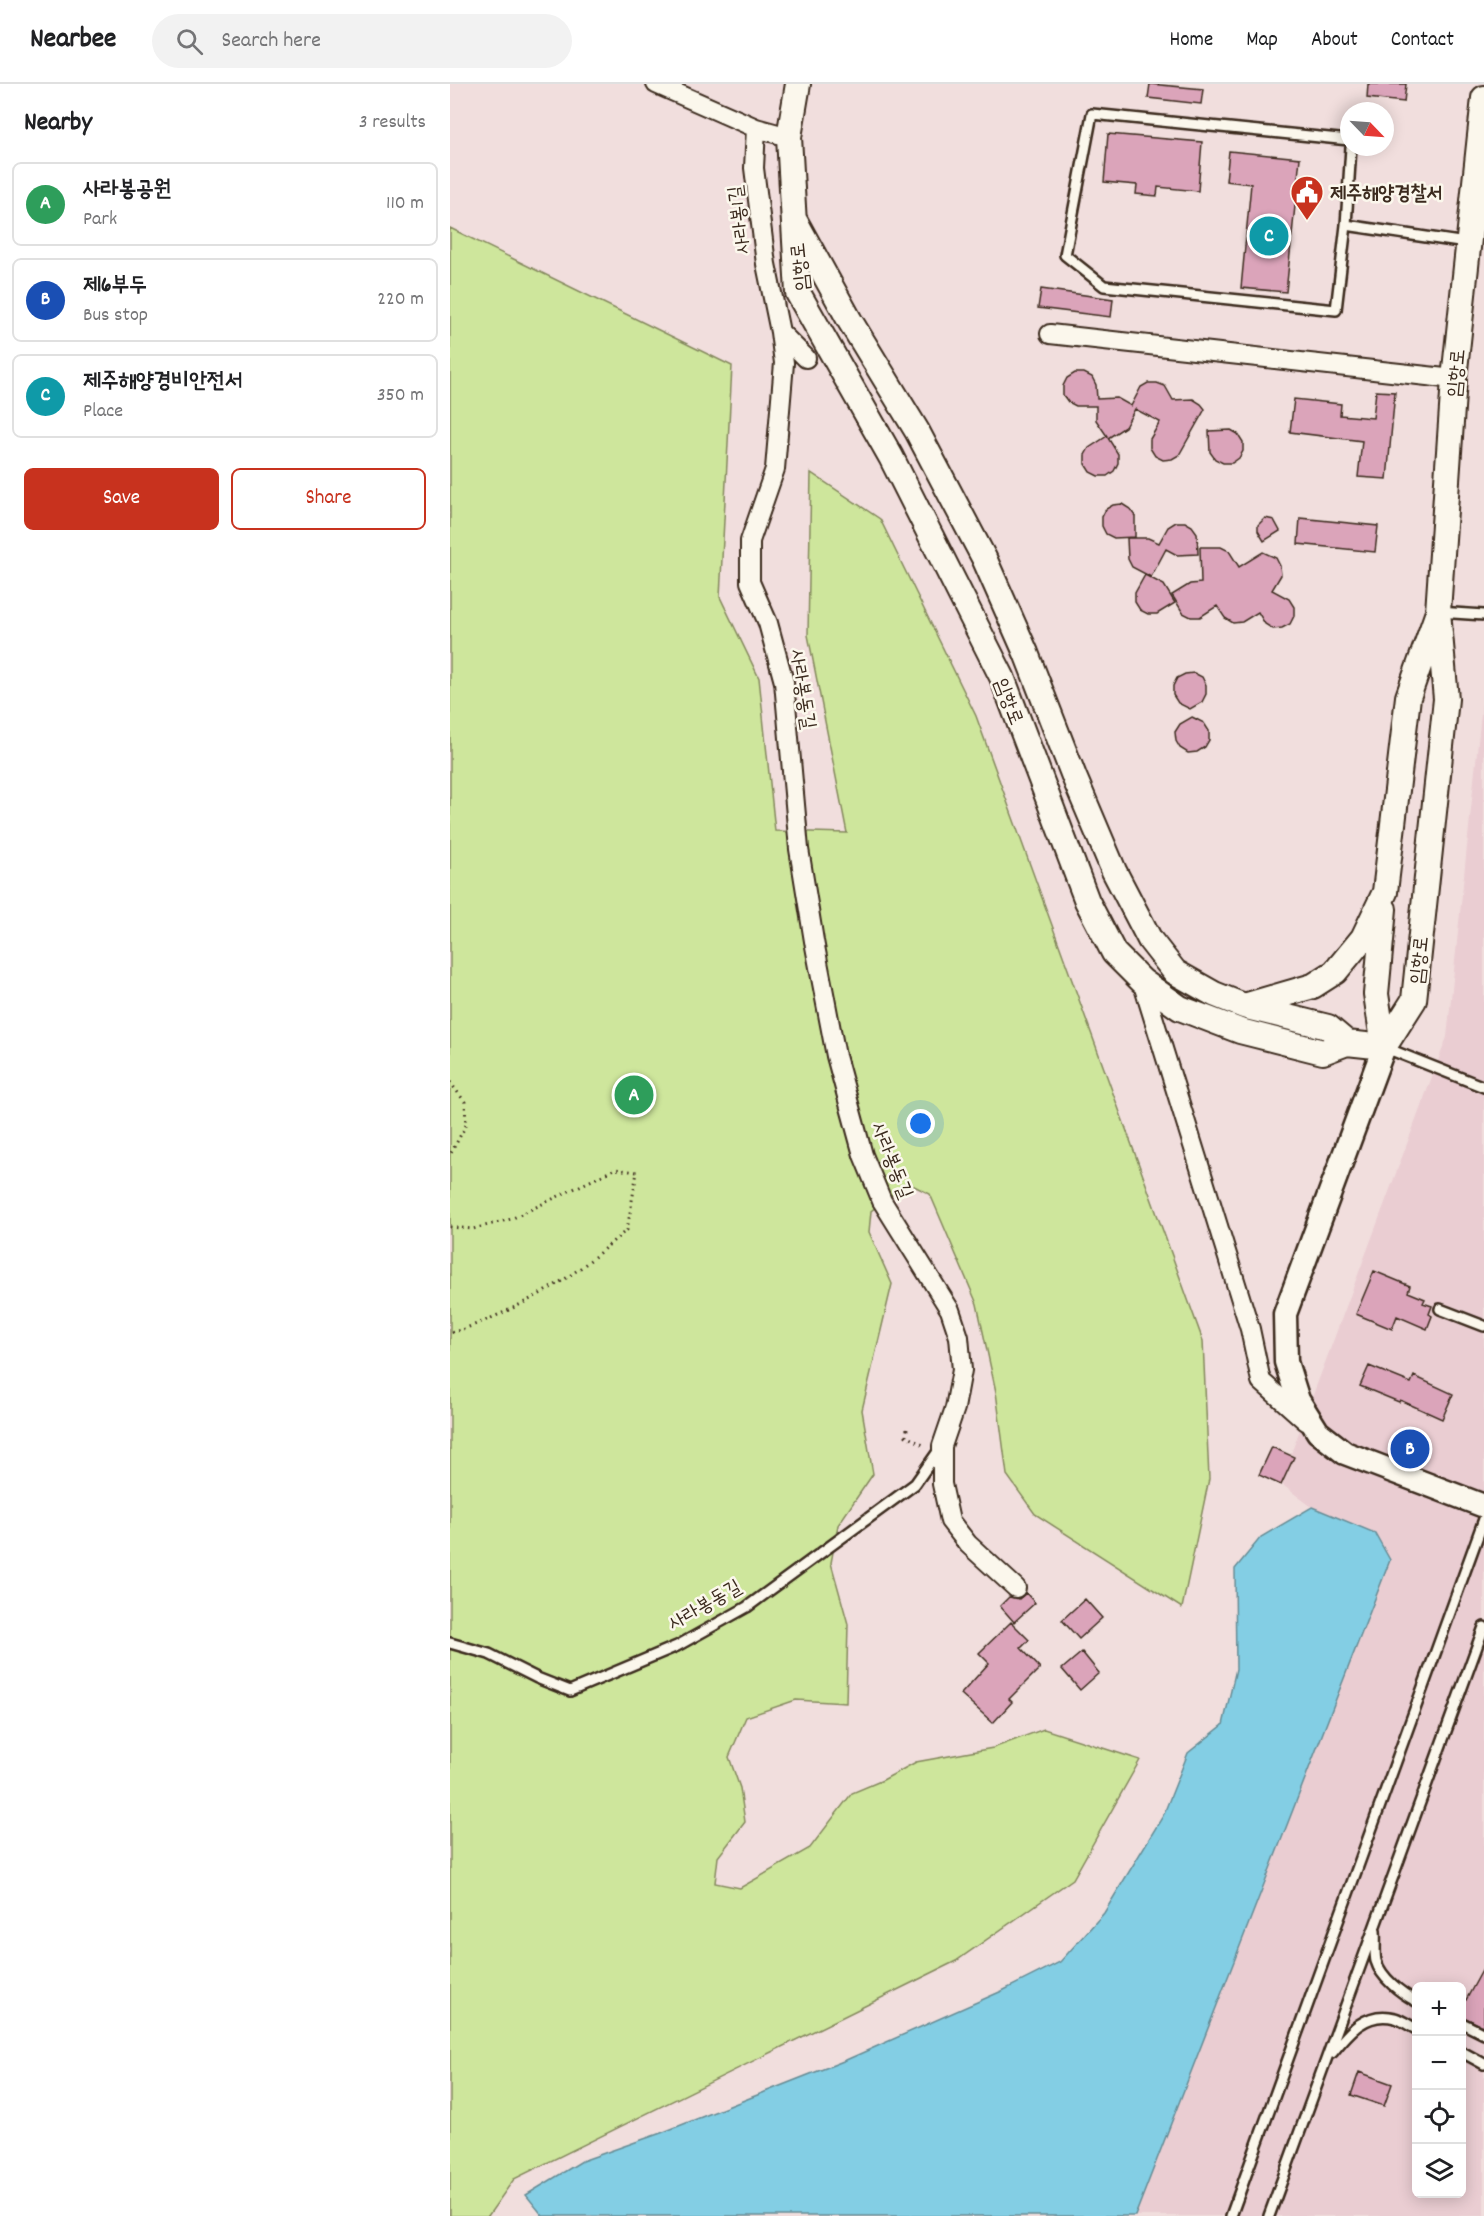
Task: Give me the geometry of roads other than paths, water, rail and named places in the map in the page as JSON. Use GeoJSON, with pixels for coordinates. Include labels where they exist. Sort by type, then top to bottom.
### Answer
{"type":"FeatureCollection","features":[{"type":"Feature","properties":{"kind":"main road","name":"임항로"},"geometry":{"type":"LineString","coordinates":[[798,84],[789,138],[798,293],[891,457],[1002,677],[1087,901],[1114,953],[1142,981],[1180,1008],[1239,1031],[1323,1052],[1347,1043],[1384,1047]]}},
{"type":"Feature","properties":{"kind":"main road","name":"임항로"},"geometry":{"type":"LineString","coordinates":[[1384,1047],[1414,1000],[1446,699],[1438,612],[1454,379],[1484,98]]}},
{"type":"Feature","properties":{"kind":"main road","name":"임항로"},"geometry":{"type":"LineString","coordinates":[[794,219],[850,321],[917,431],[984,558],[1026,653],[1114,871],[1150,940],[1175,972],[1214,994],[1244,1006],[1328,1027],[1347,1043]]}},
{"type":"Feature","properties":{"kind":"main road","name":"임항로"},"geometry":{"type":"LineString","coordinates":[[1384,1047],[1376,994],[1385,892],[1408,698],[1438,612]]}},
{"type":"Feature","properties":{"kind":"main road","name":"임항로"},"geometry":{"type":"LineString","coordinates":[[1244,1006],[1313,986],[1335,972],[1364,938],[1385,892]]}},
{"type":"Feature","properties":{"kind":"street"},"geometry":{"type":"LineString","coordinates":[[656,84],[756,128],[789,138]]}},
{"type":"Feature","properties":{"kind":"street","name":"사라봉1길"},"geometry":{"type":"LineString","coordinates":[[756,128],[754,168],[766,264],[774,305]]}},
{"type":"Feature","properties":{"kind":"street","name":"사라봉동길"},"geometry":{"type":"LineString","coordinates":[[774,305],[784,363],[775,469],[750,542],[750,582],[768,623],[784,682],[799,849],[814,941],[836,1056],[863,1155],[882,1201],[950,1310],[959,1337],[962,1370],[956,1408],[940,1449]]}},
{"type":"Feature","properties":{"kind":"street"},"geometry":{"type":"LineString","coordinates":[[780,332],[806,358]]}},
{"type":"Feature","properties":{"kind":"street"},"geometry":{"type":"LineString","coordinates":[[1050,334],[1454,379]]}},
{"type":"Feature","properties":{"kind":"street"},"geometry":{"type":"LineString","coordinates":[[1142,981],[1251,1329],[1261,1381],[1345,1453],[1484,1506]]}},
{"type":"Feature","properties":{"kind":"street"},"geometry":{"type":"LineString","coordinates":[[1318,1432],[1298,1400],[1286,1362],[1285,1314],[1384,1047]]}},
{"type":"Feature","properties":{"kind":"street"},"geometry":{"type":"LineString","coordinates":[[940,1449],[942,1484],[950,1521],[968,1545],[1016,1588]]}},
{"type":"Feature","properties":{"kind":"lane"},"geometry":{"type":"LineString","coordinates":[[1340,139],[1092,114],[1065,255],[1104,286],[1336,310],[1346,225],[1350,156]]}},
{"type":"Feature","properties":{"kind":"lane"},"geometry":{"type":"LineString","coordinates":[[1346,225],[1468,243]]}},
{"type":"Feature","properties":{"kind":"lane"},"geometry":{"type":"LineString","coordinates":[[1438,612],[1484,615]]}},
{"type":"Feature","properties":{"kind":"lane"},"geometry":{"type":"LineString","coordinates":[[1384,1047],[1484,1087]]}},
{"type":"Feature","properties":{"kind":"lane"},"geometry":{"type":"LineString","coordinates":[[1440,1308],[1484,1326]]}},
{"type":"Feature","properties":{"kind":"lane","name":"사라봉동길"},"geometry":{"type":"LineString","coordinates":[[450,1643],[489,1654],[537,1678],[570,1691],[677,1646],[747,1607],[915,1484],[940,1449]]}},
{"type":"Feature","properties":{"kind":"lane"},"geometry":{"type":"LineString","coordinates":[[1232,2216],[1484,1519]]}},
{"type":"Feature","properties":{"kind":"lane"},"geometry":{"type":"LineString","coordinates":[[1269,2216],[1484,1627]]}},
{"type":"Feature","properties":{"kind":"lane"},"geometry":{"type":"LineString","coordinates":[[1375,1926],[1376,1961],[1387,1978],[1403,1994],[1412,1999]]}},
{"type":"Feature","properties":{"kind":"lane"},"geometry":{"type":"LineString","coordinates":[[1325,2062],[1349,2031],[1372,2016],[1395,2018],[1412,2027]]}},
{"type":"Feature","properties":{"kind":"lane"},"geometry":{"type":"LineString","coordinates":[[1466,2025],[1484,2034]]}},
{"type":"Feature","properties":{"kind":"lane"},"geometry":{"type":"LineString","coordinates":[[1466,2055],[1484,2064]]}},
{"type":"Feature","properties":{"kind":"water"},"geometry":{"type":"Polygon","coordinates":[[[1312,1507],[1375,1533],[1390,1560],[1135,2216],[543,2216],[526,2195],[582,2161],[661,2133],[846,2060],[1002,1991],[1060,1962],[1104,1913],[1163,1816],[1188,1753],[1223,1725],[1236,1669],[1235,1569],[1261,1537],[1312,1507]]]}},
{"type":"Feature","properties":{"kind":"place","name":"제주해양경찰서"},"geometry":{"type":"Point","coordinates":[1307,221]}},
{"type":"Feature","properties":{"kind":"place","name":"제주해양경비안전서"},"geometry":{"type":"Point","coordinates":[1269,236]}},
{"type":"Feature","properties":{"kind":"place","name":"사라봉공원"},"geometry":{"type":"Point","coordinates":[634,1095]}},
{"type":"Feature","properties":{"kind":"place","name":"제6부두"},"geometry":{"type":"Point","coordinates":[1410,1449]}}]}
